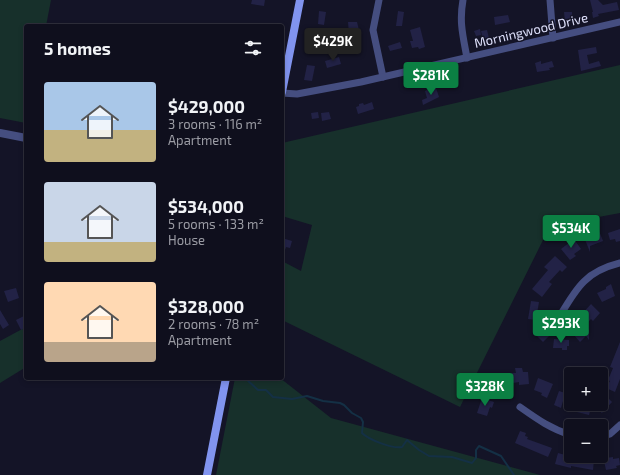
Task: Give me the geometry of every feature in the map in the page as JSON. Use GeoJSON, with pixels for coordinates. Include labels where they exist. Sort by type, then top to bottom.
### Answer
{"type":"FeatureCollection","features":[{"type":"Feature","properties":{"kind":"main road"},"geometry":{"type":"LineString","coordinates":[[284,83],[300,0]]}},
{"type":"Feature","properties":{"kind":"main road"},"geometry":{"type":"LineString","coordinates":[[207,475],[226,380]]}},
{"type":"Feature","properties":{"kind":"street"},"geometry":{"type":"LineString","coordinates":[[379,0],[374,30],[383,77]]}},
{"type":"Feature","properties":{"kind":"street"},"geometry":{"type":"LineString","coordinates":[[463,0],[461,25],[467,58]]}},
{"type":"Feature","properties":{"kind":"street"},"geometry":{"type":"LineString","coordinates":[[550,0],[553,38]]}},
{"type":"Feature","properties":{"kind":"street","name":"Morningwood Drive"},"geometry":{"type":"LineString","coordinates":[[284,93],[297,94],[324,90],[620,22]]}},
{"type":"Feature","properties":{"kind":"street"},"geometry":{"type":"LineString","coordinates":[[0,133],[24,138]]}},
{"type":"Feature","properties":{"kind":"street"},"geometry":{"type":"LineString","coordinates":[[558,319],[575,290],[589,276],[607,266],[620,263]]}},
{"type":"Feature","properties":{"kind":"street"},"geometry":{"type":"LineString","coordinates":[[520,407],[542,423],[564,433]]}},
{"type":"Feature","properties":{"kind":"street"},"geometry":{"type":"LineString","coordinates":[[608,435],[620,425]]}},
{"type":"Feature","properties":{"kind":"green space"},"geometry":{"type":"Polygon","coordinates":[[[0,0],[51,0],[46,24],[24,24],[24,123],[0,118],[0,0]]]}},
{"type":"Feature","properties":{"kind":"green space"},"geometry":{"type":"Polygon","coordinates":[[[620,65],[620,213],[550,226],[460,407],[284,321],[284,262],[301,271],[312,225],[284,217],[284,143],[620,65]]]}},
{"type":"Feature","properties":{"kind":"green space"},"geometry":{"type":"Polygon","coordinates":[[[24,328],[24,368],[0,383],[0,341],[24,328]]]}},
{"type":"Feature","properties":{"kind":"green space"},"geometry":{"type":"Polygon","coordinates":[[[235,380],[283,380],[331,418],[540,475],[216,475],[235,380]]]}},
{"type":"Feature","properties":{"kind":"building"},"geometry":{"type":"Polygon","coordinates":[[[252,0],[265,0],[264,6],[251,4],[252,0]]]}},
{"type":"Feature","properties":{"kind":"building"},"geometry":{"type":"Polygon","coordinates":[[[590,0],[598,0],[603,5],[617,2],[619,10],[598,14],[599,16],[593,18],[590,0]]]}},
{"type":"Feature","properties":{"kind":"building"},"geometry":{"type":"Polygon","coordinates":[[[319,11],[326,12],[324,25],[318,24],[319,11]]]}},
{"type":"Feature","properties":{"kind":"building"},"geometry":{"type":"Polygon","coordinates":[[[398,11],[404,12],[402,26],[396,26],[398,11]]]}},
{"type":"Feature","properties":{"kind":"building"},"geometry":{"type":"Polygon","coordinates":[[[564,12],[572,12],[572,22],[565,22],[564,12]]]}},
{"type":"Feature","properties":{"kind":"building"},"geometry":{"type":"Polygon","coordinates":[[[508,15],[510,22],[495,25],[494,17],[508,15]]]}},
{"type":"Feature","properties":{"kind":"building"},"geometry":{"type":"Polygon","coordinates":[[[348,22],[357,22],[359,30],[357,30],[358,34],[349,34],[348,22]]]}},
{"type":"Feature","properties":{"kind":"building"},"geometry":{"type":"Polygon","coordinates":[[[420,27],[425,47],[419,49],[418,47],[412,48],[410,41],[413,41],[410,30],[420,27]]]}},
{"type":"Feature","properties":{"kind":"building"},"geometry":{"type":"Polygon","coordinates":[[[480,29],[481,35],[476,36],[474,31],[480,29]]]}},
{"type":"Feature","properties":{"kind":"building"},"geometry":{"type":"Polygon","coordinates":[[[487,30],[489,38],[483,39],[481,31],[487,30]]]}},
{"type":"Feature","properties":{"kind":"building"},"geometry":{"type":"Polygon","coordinates":[[[313,32],[321,34],[318,50],[310,48],[313,32]]]}},
{"type":"Feature","properties":{"kind":"building"},"geometry":{"type":"Polygon","coordinates":[[[400,42],[402,48],[390,51],[388,46],[400,42]]]}},
{"type":"Feature","properties":{"kind":"building"},"geometry":{"type":"Polygon","coordinates":[[[596,47],[597,53],[587,55],[589,64],[599,61],[601,66],[581,71],[578,50],[596,47]]]}},
{"type":"Feature","properties":{"kind":"building"},"geometry":{"type":"Polygon","coordinates":[[[339,57],[341,64],[327,68],[325,61],[339,57]]]}},
{"type":"Feature","properties":{"kind":"building"},"geometry":{"type":"Polygon","coordinates":[[[541,61],[541,64],[552,61],[554,67],[549,68],[550,70],[537,72],[535,63],[541,61]]]}},
{"type":"Feature","properties":{"kind":"building"},"geometry":{"type":"Polygon","coordinates":[[[307,65],[315,66],[312,81],[304,80],[307,65]]]}},
{"type":"Feature","properties":{"kind":"building"},"geometry":{"type":"Polygon","coordinates":[[[432,87],[432,89],[436,88],[439,97],[423,105],[422,100],[427,98],[425,91],[432,87]]]}},
{"type":"Feature","properties":{"kind":"building"},"geometry":{"type":"Polygon","coordinates":[[[372,102],[374,109],[358,114],[356,107],[359,106],[359,104],[363,103],[364,105],[372,102]]]}},
{"type":"Feature","properties":{"kind":"building"},"geometry":{"type":"Polygon","coordinates":[[[318,112],[319,118],[312,119],[311,113],[318,112]]]}},
{"type":"Feature","properties":{"kind":"building"},"geometry":{"type":"Polygon","coordinates":[[[329,112],[331,119],[322,121],[321,113],[329,112]]]}},
{"type":"Feature","properties":{"kind":"building"},"geometry":{"type":"Polygon","coordinates":[[[620,229],[620,241],[616,242],[615,239],[610,240],[608,233],[620,229]]]}},
{"type":"Feature","properties":{"kind":"building"},"geometry":{"type":"Polygon","coordinates":[[[599,231],[603,241],[590,246],[590,252],[584,237],[599,231]]]}},
{"type":"Feature","properties":{"kind":"building"},"geometry":{"type":"Polygon","coordinates":[[[284,239],[292,241],[290,248],[286,247],[284,253],[284,239]]]}},
{"type":"Feature","properties":{"kind":"building"},"geometry":{"type":"Polygon","coordinates":[[[574,239],[581,249],[574,254],[576,256],[570,260],[561,249],[574,239]]]}},
{"type":"Feature","properties":{"kind":"building"},"geometry":{"type":"Polygon","coordinates":[[[555,256],[567,267],[562,272],[560,270],[549,282],[552,284],[542,297],[532,289],[548,270],[544,267],[555,256]]]}},
{"type":"Feature","properties":{"kind":"building"},"geometry":{"type":"Polygon","coordinates":[[[611,284],[615,296],[602,302],[597,293],[606,289],[606,287],[611,284]]]}},
{"type":"Feature","properties":{"kind":"building"},"geometry":{"type":"Polygon","coordinates":[[[16,288],[19,298],[8,302],[4,291],[16,288]]]}},
{"type":"Feature","properties":{"kind":"building"},"geometry":{"type":"Polygon","coordinates":[[[531,301],[539,302],[536,320],[528,319],[531,301]]]}},
{"type":"Feature","properties":{"kind":"building"},"geometry":{"type":"Polygon","coordinates":[[[591,304],[600,313],[593,321],[591,319],[588,322],[581,315],[591,304]]]}},
{"type":"Feature","properties":{"kind":"building"},"geometry":{"type":"Polygon","coordinates":[[[0,310],[9,325],[3,329],[0,324],[0,310]]]}},
{"type":"Feature","properties":{"kind":"building"},"geometry":{"type":"Polygon","coordinates":[[[24,316],[24,328],[21,330],[16,320],[24,316]]]}},
{"type":"Feature","properties":{"kind":"building"},"geometry":{"type":"Polygon","coordinates":[[[584,325],[589,330],[589,340],[586,336],[580,342],[573,334],[578,328],[580,330],[584,325]]]}},
{"type":"Feature","properties":{"kind":"building"},"geometry":{"type":"Polygon","coordinates":[[[539,327],[550,335],[543,342],[534,333],[539,327]]]}},
{"type":"Feature","properties":{"kind":"building"},"geometry":{"type":"Polygon","coordinates":[[[554,339],[569,340],[567,350],[562,350],[562,348],[553,348],[554,339]]]}},
{"type":"Feature","properties":{"kind":"building"},"geometry":{"type":"Polygon","coordinates":[[[620,342],[620,379],[615,392],[608,389],[610,381],[608,380],[613,368],[610,367],[620,342]]]}},
{"type":"Feature","properties":{"kind":"building"},"geometry":{"type":"Polygon","coordinates":[[[515,368],[522,368],[523,372],[528,372],[529,384],[519,385],[519,382],[513,383],[512,373],[516,373],[515,368]]]}},
{"type":"Feature","properties":{"kind":"building"},"geometry":{"type":"Polygon","coordinates":[[[538,378],[553,384],[547,398],[541,395],[542,393],[534,390],[538,378]]]}},
{"type":"Feature","properties":{"kind":"building"},"geometry":{"type":"Polygon","coordinates":[[[491,381],[492,383],[494,381],[506,389],[502,394],[497,390],[493,395],[486,389],[491,381]]]}},
{"type":"Feature","properties":{"kind":"building"},"geometry":{"type":"Polygon","coordinates":[[[559,391],[564,393],[564,401],[561,408],[554,405],[559,391]]]}},
{"type":"Feature","properties":{"kind":"building"},"geometry":{"type":"Polygon","coordinates":[[[482,398],[494,402],[492,408],[490,407],[487,416],[477,413],[482,398]]]}},
{"type":"Feature","properties":{"kind":"building"},"geometry":{"type":"Polygon","coordinates":[[[608,398],[612,402],[608,406],[608,398]]]}},
{"type":"Feature","properties":{"kind":"building"},"geometry":{"type":"Polygon","coordinates":[[[573,411],[590,411],[589,415],[573,411]]]}},
{"type":"Feature","properties":{"kind":"building"},"geometry":{"type":"Polygon","coordinates":[[[520,431],[526,433],[525,436],[528,437],[527,439],[552,448],[548,457],[515,443],[520,431]]]}},
{"type":"Feature","properties":{"kind":"building"},"geometry":{"type":"Polygon","coordinates":[[[558,453],[564,455],[564,463],[594,463],[593,470],[571,466],[571,468],[555,464],[558,453]]]}},
{"type":"Feature","properties":{"kind":"building"},"geometry":{"type":"Polygon","coordinates":[[[608,458],[619,458],[620,465],[616,466],[617,468],[606,470],[604,463],[608,463],[608,458]]]}},
{"type":"Feature","properties":{"kind":"waterway"},"geometry":{"type":"LineString","coordinates":[[247,380],[258,390],[266,390],[273,397],[292,399],[307,396],[323,401],[340,403],[361,418],[363,422],[362,433],[365,436],[387,445],[402,447],[407,440],[429,456],[452,457],[472,463],[476,458],[476,450],[479,446],[501,456],[514,475]]}}]}
